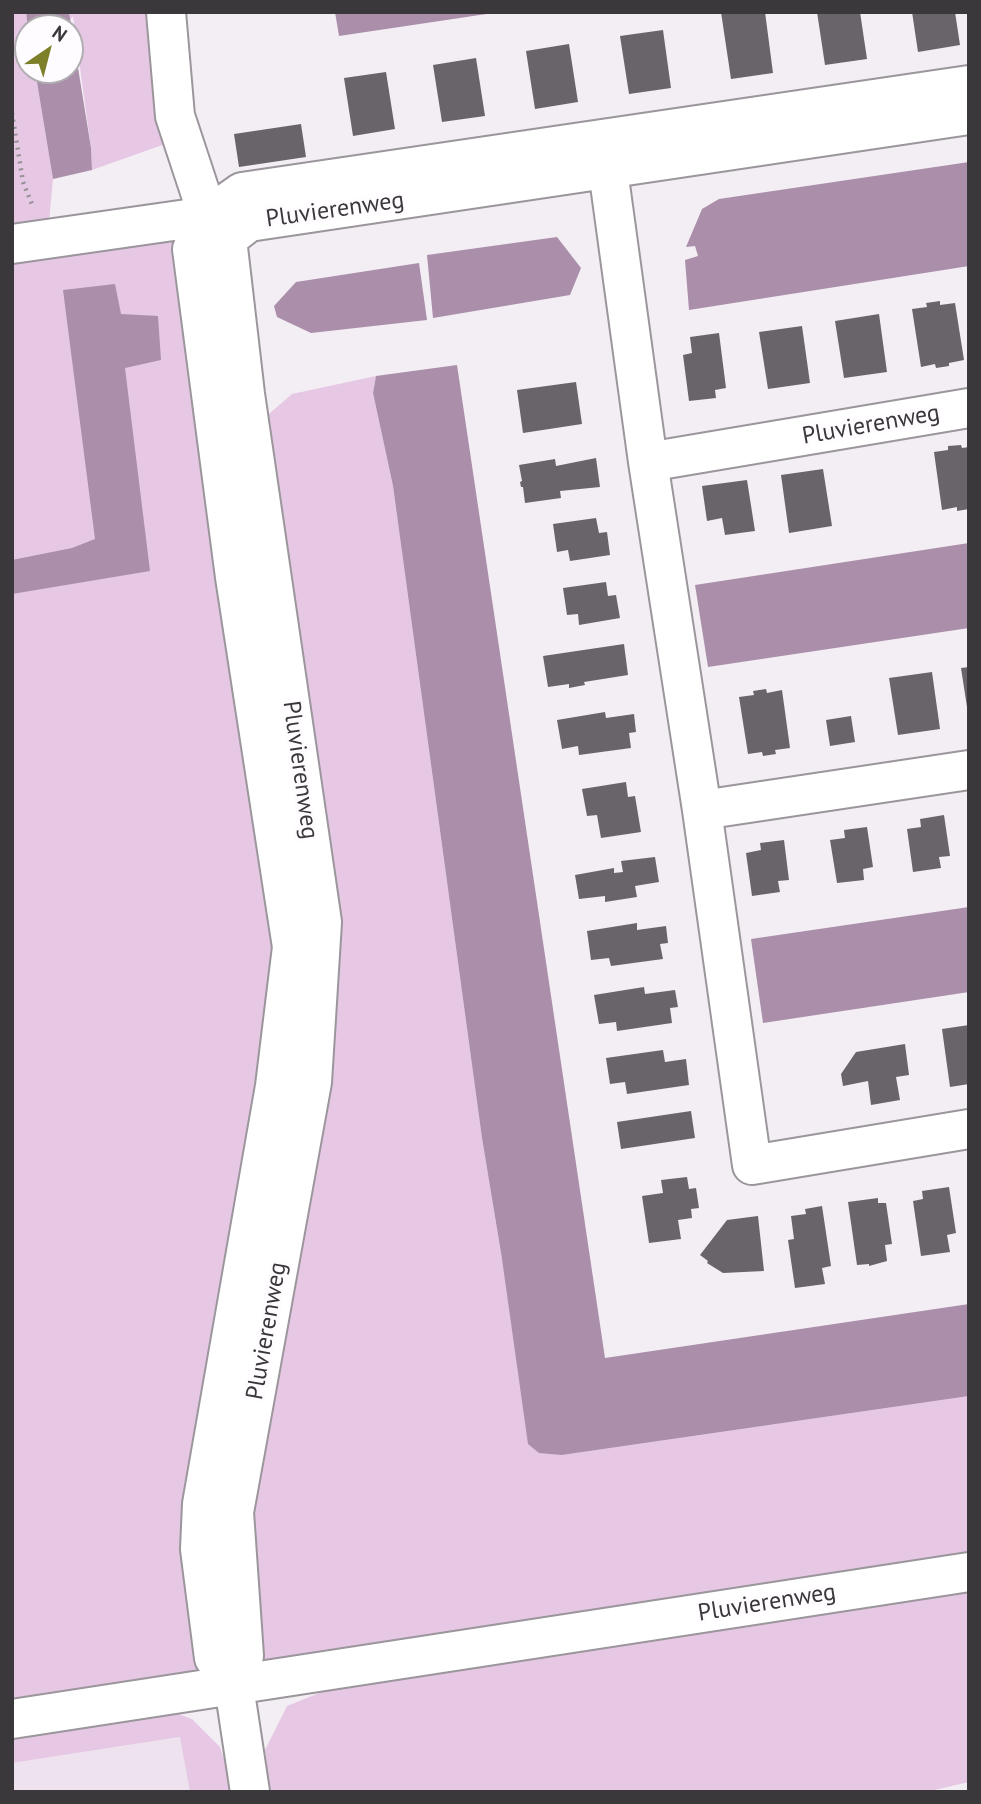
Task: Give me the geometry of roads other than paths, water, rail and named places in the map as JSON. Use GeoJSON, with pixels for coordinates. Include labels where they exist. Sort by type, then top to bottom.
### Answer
{"type":"FeatureCollection","features":[{"type":"Feature","properties":{"kind":"street"},"geometry":{"type":"LineString","coordinates":[[30,241],[218,227],[174,116],[166,12]]}},
{"type":"Feature","properties":{"kind":"street","name":"Pluvierenweg"},"geometry":{"type":"LineString","coordinates":[[609,154],[969,85]]}},
{"type":"Feature","properties":{"kind":"street","name":"Pluvierenweg"},"geometry":{"type":"LineString","coordinates":[[250,1792],[234,1686],[214,1658],[200,1549],[202,1504],[275,1086],[292,947],[235,577],[192,249],[218,227],[242,192],[969,115]]}},
{"type":"Feature","properties":{"kind":"street"},"geometry":{"type":"LineString","coordinates":[[609,154],[648,462],[702,810],[752,1165],[969,1129]]}},
{"type":"Feature","properties":{"kind":"street","name":"Pluvierenweg"},"geometry":{"type":"LineString","coordinates":[[648,462],[969,408]]}},
{"type":"Feature","properties":{"kind":"street"},"geometry":{"type":"LineString","coordinates":[[702,810],[969,770]]}},
{"type":"Feature","properties":{"kind":"street","name":"Pluvierenweg"},"geometry":{"type":"LineString","coordinates":[[234,1686],[969,1572]]}},
{"type":"Feature","properties":{"kind":"street"},"geometry":{"type":"LineString","coordinates":[[12,1719],[234,1686]]}}]}
